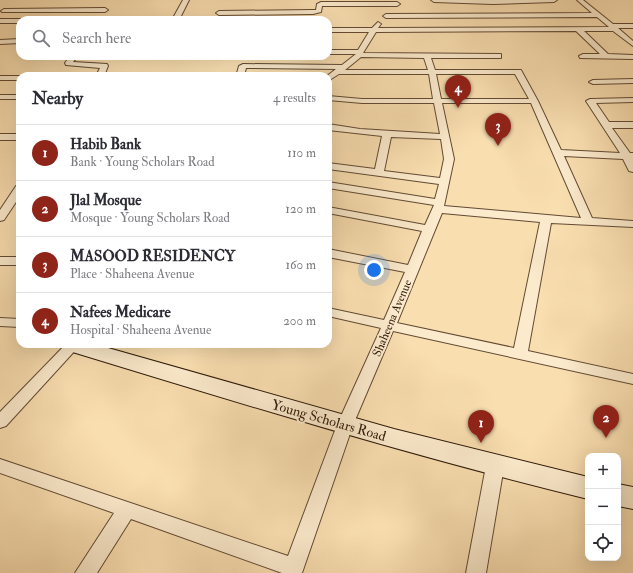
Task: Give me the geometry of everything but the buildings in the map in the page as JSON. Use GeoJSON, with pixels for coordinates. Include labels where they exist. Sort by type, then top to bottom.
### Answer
{"type":"FeatureCollection","features":[{"type":"Feature","properties":{"kind":"street"},"geometry":{"type":"LineString","coordinates":[[178,16],[186,0]]}},
{"type":"Feature","properties":{"kind":"street"},"geometry":{"type":"LineString","coordinates":[[434,0],[493,2],[554,0]]}},
{"type":"Feature","properties":{"kind":"street"},"geometry":{"type":"LineString","coordinates":[[580,0],[633,43]]}},
{"type":"Feature","properties":{"kind":"street"},"geometry":{"type":"LineString","coordinates":[[218,14],[313,12],[319,11],[319,5],[350,2],[399,2]]}},
{"type":"Feature","properties":{"kind":"street"},"geometry":{"type":"LineString","coordinates":[[332,76],[360,54],[373,30],[399,2]]}},
{"type":"Feature","properties":{"kind":"street"},"geometry":{"type":"LineString","coordinates":[[2,12],[13,4]]}},
{"type":"Feature","properties":{"kind":"street"},"geometry":{"type":"LineString","coordinates":[[53,10],[59,5]]}},
{"type":"Feature","properties":{"kind":"street"},"geometry":{"type":"LineString","coordinates":[[2,12],[106,10]]}},
{"type":"Feature","properties":{"kind":"street"},"geometry":{"type":"LineString","coordinates":[[386,16],[598,16]]}},
{"type":"Feature","properties":{"kind":"street"},"geometry":{"type":"LineString","coordinates":[[0,21],[16,21]]}},
{"type":"Feature","properties":{"kind":"street"},"geometry":{"type":"LineString","coordinates":[[332,30],[578,29],[633,26]]}},
{"type":"Feature","properties":{"kind":"street"},"geometry":{"type":"LineString","coordinates":[[578,29],[606,56]]}},
{"type":"Feature","properties":{"kind":"street"},"geometry":{"type":"LineString","coordinates":[[0,42],[16,41]]}},
{"type":"Feature","properties":{"kind":"street"},"geometry":{"type":"LineString","coordinates":[[332,52],[427,56],[498,56]]}},
{"type":"Feature","properties":{"kind":"street","name":"Shaheena Avenue"},"geometry":{"type":"LineString","coordinates":[[293,570],[345,425],[439,206],[449,158],[432,72],[427,56]]}},
{"type":"Feature","properties":{"kind":"street"},"geometry":{"type":"LineString","coordinates":[[583,56],[633,56]]}},
{"type":"Feature","properties":{"kind":"street"},"geometry":{"type":"LineString","coordinates":[[71,60],[69,63],[71,64],[104,66],[102,72]]}},
{"type":"Feature","properties":{"kind":"street"},"geometry":{"type":"LineString","coordinates":[[241,72],[243,66],[345,67]]}},
{"type":"Feature","properties":{"kind":"street"},"geometry":{"type":"LineString","coordinates":[[339,72],[518,72],[534,101],[556,153],[588,221]]}},
{"type":"Feature","properties":{"kind":"street"},"geometry":{"type":"LineString","coordinates":[[0,78],[16,78]]}},
{"type":"Feature","properties":{"kind":"street"},"geometry":{"type":"LineString","coordinates":[[593,82],[633,81]]}},
{"type":"Feature","properties":{"kind":"street"},"geometry":{"type":"LineString","coordinates":[[0,97],[16,96]]}},
{"type":"Feature","properties":{"kind":"street"},"geometry":{"type":"LineString","coordinates":[[332,98],[362,101],[534,101]]}},
{"type":"Feature","properties":{"kind":"street"},"geometry":{"type":"LineString","coordinates":[[633,100],[590,101],[605,125],[630,156],[633,169]]}},
{"type":"Feature","properties":{"kind":"street"},"geometry":{"type":"LineString","coordinates":[[605,125],[633,125]]}},
{"type":"Feature","properties":{"kind":"street"},"geometry":{"type":"LineString","coordinates":[[332,127],[387,134],[445,137]]}},
{"type":"Feature","properties":{"kind":"street"},"geometry":{"type":"LineString","coordinates":[[379,172],[387,134]]}},
{"type":"Feature","properties":{"kind":"street"},"geometry":{"type":"LineString","coordinates":[[0,137],[16,137]]}},
{"type":"Feature","properties":{"kind":"street"},"geometry":{"type":"LineString","coordinates":[[556,153],[630,156]]}},
{"type":"Feature","properties":{"kind":"street"},"geometry":{"type":"LineString","coordinates":[[332,166],[445,182]]}},
{"type":"Feature","properties":{"kind":"street"},"geometry":{"type":"LineString","coordinates":[[332,186],[439,206],[546,219],[633,224]]}},
{"type":"Feature","properties":{"kind":"street"},"geometry":{"type":"LineString","coordinates":[[0,218],[16,194]]}},
{"type":"Feature","properties":{"kind":"street"},"geometry":{"type":"LineString","coordinates":[[9,205],[16,205]]}},
{"type":"Feature","properties":{"kind":"street"},"geometry":{"type":"LineString","coordinates":[[332,211],[429,229]]}},
{"type":"Feature","properties":{"kind":"street"},"geometry":{"type":"LineString","coordinates":[[520,354],[546,219]]}},
{"type":"Feature","properties":{"kind":"street"},"geometry":{"type":"LineString","coordinates":[[332,254],[412,270]]}},
{"type":"Feature","properties":{"kind":"street"},"geometry":{"type":"LineString","coordinates":[[0,261],[16,261]]}},
{"type":"Feature","properties":{"kind":"street"},"geometry":{"type":"LineString","coordinates":[[332,313],[633,379]]}},
{"type":"Feature","properties":{"kind":"street"},"geometry":{"type":"LineString","coordinates":[[0,322],[16,323]]}},
{"type":"Feature","properties":{"kind":"street"},"geometry":{"type":"LineString","coordinates":[[0,422],[70,348]]}},
{"type":"Feature","properties":{"kind":"street","name":"Young Scholars Road"},"geometry":{"type":"LineString","coordinates":[[83,348],[345,425],[495,466],[585,487]]}},
{"type":"Feature","properties":{"kind":"street"},"geometry":{"type":"LineString","coordinates":[[476,573],[495,466]]}},
{"type":"Feature","properties":{"kind":"street"},"geometry":{"type":"LineString","coordinates":[[1,468],[127,510],[293,570]]}},
{"type":"Feature","properties":{"kind":"street"},"geometry":{"type":"LineString","coordinates":[[621,495],[633,498]]}},
{"type":"Feature","properties":{"kind":"street"},"geometry":{"type":"LineString","coordinates":[[85,573],[127,510]]}},
{"type":"Feature","properties":{"kind":"place","name":"Nafees Medicare"},"geometry":{"type":"Point","coordinates":[458,108]}},
{"type":"Feature","properties":{"kind":"place","name":"MASOOD RESIDENCY"},"geometry":{"type":"Point","coordinates":[498,146]}},
{"type":"Feature","properties":{"kind":"place","name":"Jlal Mosque"},"geometry":{"type":"Point","coordinates":[606,438]}},
{"type":"Feature","properties":{"kind":"place","name":"Habib Bank"},"geometry":{"type":"Point","coordinates":[481,443]}}]}
